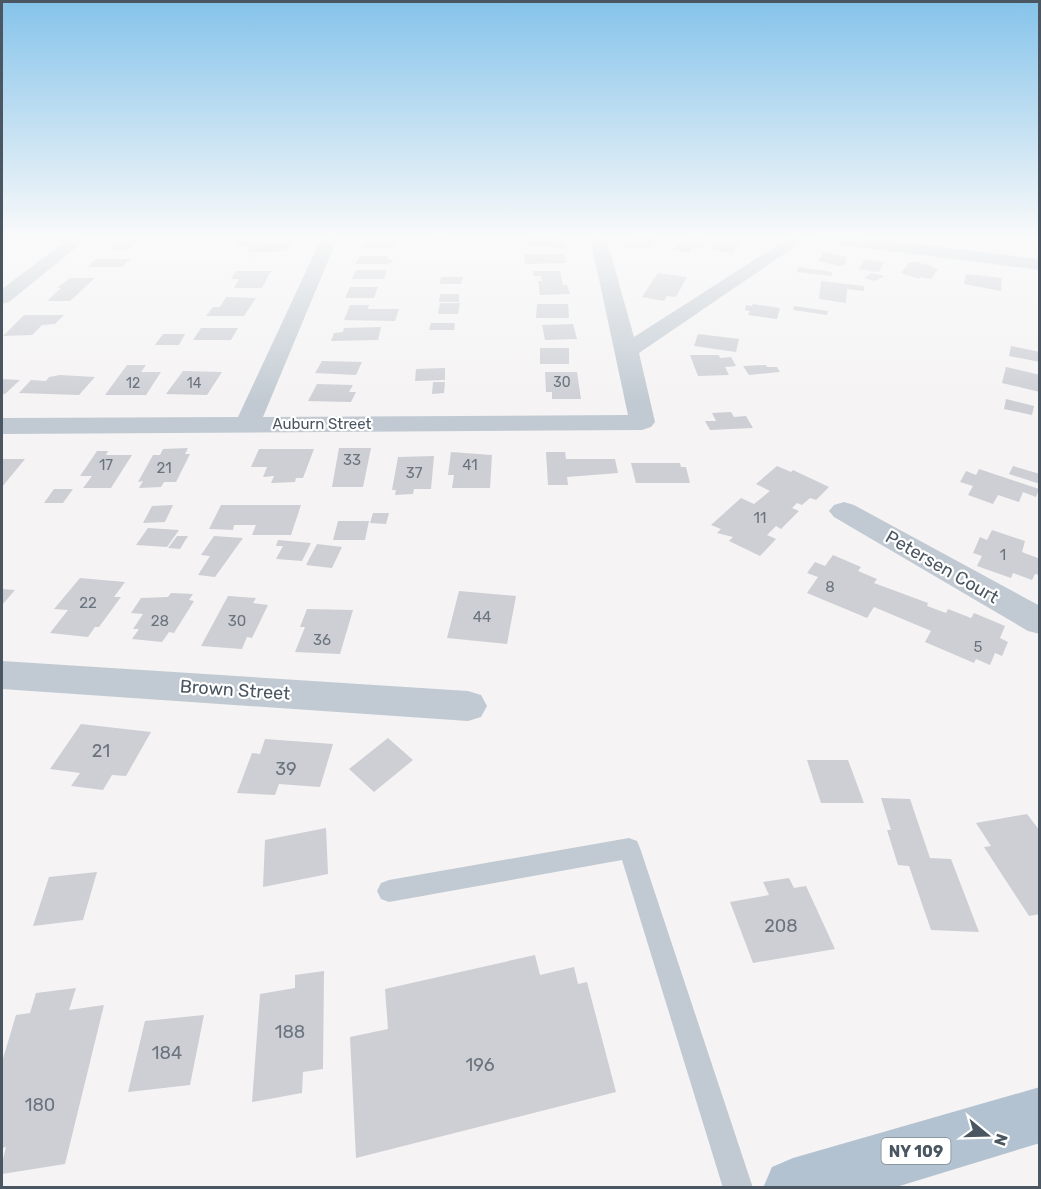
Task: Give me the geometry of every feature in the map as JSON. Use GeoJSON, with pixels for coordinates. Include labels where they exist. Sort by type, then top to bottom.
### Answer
{"type":"FeatureCollection","features":[{"type":"Feature","properties":{"kind":"main road","name":"NY 109"},"geometry":{"type":"LineString","coordinates":[[793,1188],[1040,1115]]}},
{"type":"Feature","properties":{"kind":"street"},"geometry":{"type":"LineString","coordinates":[[247,425],[306,292]]}},
{"type":"Feature","properties":{"kind":"street"},"geometry":{"type":"LineString","coordinates":[[612,292],[627,351],[716,292]]}},
{"type":"Feature","properties":{"kind":"street","name":"Auburn Street"},"geometry":{"type":"LineString","coordinates":[[2,426],[642,422],[627,351]]}},
{"type":"Feature","properties":{"kind":"street","name":"Petersen Court"},"geometry":{"type":"LineString","coordinates":[[844,511],[1040,622]]}},
{"type":"Feature","properties":{"kind":"street","name":"Brown Street"},"geometry":{"type":"LineString","coordinates":[[2,675],[468,706]]}},
{"type":"Feature","properties":{"kind":"lane"},"geometry":{"type":"LineString","coordinates":[[389,891],[629,848],[738,1188]]}},
{"type":"Feature","properties":{"kind":"building"},"geometry":{"type":"Polygon","coordinates":[[[56,292],[79,292],[70,301],[47,301],[56,292]]]}},
{"type":"Feature","properties":{"kind":"building"},"geometry":{"type":"Polygon","coordinates":[[[348,292],[376,292],[374,298],[345,298],[348,292]]]}},
{"type":"Feature","properties":{"kind":"building"},"geometry":{"type":"Polygon","coordinates":[[[540,292],[570,294],[540,295],[540,292]]]}},
{"type":"Feature","properties":{"kind":"building"},"geometry":{"type":"Polygon","coordinates":[[[645,292],[678,292],[676,297],[667,296],[664,301],[642,297],[645,292]]]}},
{"type":"Feature","properties":{"kind":"building"},"geometry":{"type":"Polygon","coordinates":[[[820,292],[847,292],[846,303],[819,299],[820,292]]]}},
{"type":"Feature","properties":{"kind":"building"},"geometry":{"type":"Polygon","coordinates":[[[440,294],[459,294],[459,302],[439,302],[440,294]]]}},
{"type":"Feature","properties":{"kind":"building"},"geometry":{"type":"Polygon","coordinates":[[[226,297],[256,298],[244,316],[206,316],[213,307],[220,307],[226,297]]]}},
{"type":"Feature","properties":{"kind":"building"},"geometry":{"type":"Polygon","coordinates":[[[440,303],[460,303],[458,314],[438,314],[440,303]]]}},
{"type":"Feature","properties":{"kind":"building"},"geometry":{"type":"Polygon","coordinates":[[[537,304],[568,304],[569,318],[536,318],[537,304]]]}},
{"type":"Feature","properties":{"kind":"building"},"geometry":{"type":"Polygon","coordinates":[[[753,304],[780,308],[777,319],[748,315],[750,311],[745,310],[746,305],[752,306],[753,304]]]}},
{"type":"Feature","properties":{"kind":"building"},"geometry":{"type":"Polygon","coordinates":[[[350,305],[369,305],[368,309],[399,309],[395,321],[344,320],[350,305]]]}},
{"type":"Feature","properties":{"kind":"building"},"geometry":{"type":"Polygon","coordinates":[[[794,306],[828,311],[827,315],[793,310],[794,306]]]}},
{"type":"Feature","properties":{"kind":"building"},"geometry":{"type":"Polygon","coordinates":[[[24,315],[64,315],[55,324],[42,325],[32,335],[3,336],[24,315]]]}},
{"type":"Feature","properties":{"kind":"building"},"geometry":{"type":"Polygon","coordinates":[[[431,323],[455,323],[454,330],[429,330],[431,323]]]}},
{"type":"Feature","properties":{"kind":"building"},"geometry":{"type":"Polygon","coordinates":[[[573,324],[577,339],[545,340],[542,325],[573,324]]]}},
{"type":"Feature","properties":{"kind":"building"},"geometry":{"type":"Polygon","coordinates":[[[381,327],[378,340],[331,341],[334,333],[343,332],[344,328],[381,327]]]}},
{"type":"Feature","properties":{"kind":"building"},"geometry":{"type":"Polygon","coordinates":[[[201,328],[238,328],[231,340],[193,340],[201,328]]]}},
{"type":"Feature","properties":{"kind":"building"},"geometry":{"type":"Polygon","coordinates":[[[163,334],[185,334],[179,345],[155,345],[163,334]]]}},
{"type":"Feature","properties":{"kind":"building"},"geometry":{"type":"Polygon","coordinates":[[[698,334],[739,339],[736,352],[694,346],[698,334]]]}},
{"type":"Feature","properties":{"kind":"building"},"geometry":{"type":"Polygon","coordinates":[[[1011,346],[1040,352],[1040,362],[1009,356],[1011,346]]]}},
{"type":"Feature","properties":{"kind":"building"},"geometry":{"type":"Polygon","coordinates":[[[540,348],[569,348],[569,364],[540,364],[540,348]]]}},
{"type":"Feature","properties":{"kind":"building"},"geometry":{"type":"Polygon","coordinates":[[[690,355],[731,357],[736,366],[725,367],[729,375],[698,376],[690,355]]]}},
{"type":"Feature","properties":{"kind":"building"},"geometry":{"type":"Polygon","coordinates":[[[322,361],[362,362],[356,375],[315,373],[322,361]]]}},
{"type":"Feature","properties":{"kind":"building"},"geometry":{"type":"Polygon","coordinates":[[[127,365],[146,365],[141,372],[161,372],[146,395],[105,395],[127,365]]]}},
{"type":"Feature","properties":{"kind":"building"},"geometry":{"type":"Polygon","coordinates":[[[743,366],[777,367],[780,372],[749,375],[743,366]]]}},
{"type":"Feature","properties":{"kind":"building"},"geometry":{"type":"Polygon","coordinates":[[[1006,367],[1040,375],[1040,392],[1002,383],[1006,367]]]}},
{"type":"Feature","properties":{"kind":"building"},"geometry":{"type":"Polygon","coordinates":[[[445,368],[445,380],[415,381],[416,369],[445,368]]]}},
{"type":"Feature","properties":{"kind":"building"},"geometry":{"type":"Polygon","coordinates":[[[183,371],[222,372],[207,395],[166,394],[183,371]]]}},
{"type":"Feature","properties":{"kind":"building"},"geometry":{"type":"Polygon","coordinates":[[[545,372],[577,372],[581,399],[552,399],[552,392],[546,392],[545,372]]]}},
{"type":"Feature","properties":{"kind":"building"},"geometry":{"type":"Polygon","coordinates":[[[60,375],[95,377],[79,395],[19,393],[31,380],[46,381],[49,377],[60,375]]]}},
{"type":"Feature","properties":{"kind":"building"},"geometry":{"type":"Polygon","coordinates":[[[2,379],[20,380],[5,394],[2,394],[2,379]]]}},
{"type":"Feature","properties":{"kind":"building"},"geometry":{"type":"Polygon","coordinates":[[[433,382],[445,382],[444,393],[432,394],[433,382]]]}},
{"type":"Feature","properties":{"kind":"building"},"geometry":{"type":"Polygon","coordinates":[[[317,384],[353,385],[349,392],[356,392],[351,402],[308,401],[317,384]]]}},
{"type":"Feature","properties":{"kind":"building"},"geometry":{"type":"Polygon","coordinates":[[[1006,399],[1034,406],[1032,415],[1004,409],[1006,399]]]}},
{"type":"Feature","properties":{"kind":"building"},"geometry":{"type":"Polygon","coordinates":[[[731,412],[734,417],[746,416],[753,428],[710,430],[705,421],[716,421],[712,413],[731,412]]]}},
{"type":"Feature","properties":{"kind":"building"},"geometry":{"type":"Polygon","coordinates":[[[188,448],[185,454],[190,454],[176,482],[164,482],[161,487],[139,488],[143,481],[138,482],[153,455],[160,455],[163,449],[188,448]]]}},
{"type":"Feature","properties":{"kind":"building"},"geometry":{"type":"Polygon","coordinates":[[[339,448],[371,448],[363,487],[332,487],[339,448]]]}},
{"type":"Feature","properties":{"kind":"building"},"geometry":{"type":"Polygon","coordinates":[[[259,449],[314,449],[303,478],[296,478],[295,482],[271,483],[274,476],[263,477],[267,467],[251,467],[259,449]]]}},
{"type":"Feature","properties":{"kind":"building"},"geometry":{"type":"Polygon","coordinates":[[[97,451],[108,451],[106,455],[132,455],[111,488],[83,488],[92,476],[80,476],[97,451]]]}},
{"type":"Feature","properties":{"kind":"building"},"geometry":{"type":"Polygon","coordinates":[[[451,452],[492,455],[490,488],[452,488],[454,475],[448,475],[451,452]]]}},
{"type":"Feature","properties":{"kind":"building"},"geometry":{"type":"Polygon","coordinates":[[[546,452],[565,452],[566,459],[615,459],[618,473],[567,477],[568,485],[548,485],[546,452]]]}},
{"type":"Feature","properties":{"kind":"building"},"geometry":{"type":"Polygon","coordinates":[[[434,456],[431,489],[414,489],[413,494],[395,495],[396,490],[392,490],[398,457],[434,456]]]}},
{"type":"Feature","properties":{"kind":"building"},"geometry":{"type":"Polygon","coordinates":[[[2,459],[25,459],[2,487],[2,459]]]}},
{"type":"Feature","properties":{"kind":"building"},"geometry":{"type":"Polygon","coordinates":[[[631,463],[680,463],[681,467],[686,467],[690,483],[636,483],[631,463]]]}},
{"type":"Feature","properties":{"kind":"building"},"geometry":{"type":"Polygon","coordinates":[[[777,466],[791,472],[793,470],[829,487],[816,500],[810,498],[802,505],[797,503],[792,508],[799,511],[781,529],[776,526],[767,535],[776,539],[760,556],[729,541],[733,537],[717,533],[721,529],[711,525],[741,498],[754,504],[770,491],[756,484],[777,466]]]}},
{"type":"Feature","properties":{"kind":"building"},"geometry":{"type":"Polygon","coordinates":[[[1013,466],[1040,474],[1040,484],[1009,474],[1013,466]]]}},
{"type":"Feature","properties":{"kind":"building"},"geometry":{"type":"Polygon","coordinates":[[[979,469],[1039,489],[1036,497],[1023,492],[1019,502],[998,495],[993,504],[968,495],[973,486],[960,482],[966,471],[976,475],[979,469]]]}},
{"type":"Feature","properties":{"kind":"building"},"geometry":{"type":"Polygon","coordinates":[[[54,489],[73,489],[63,503],[44,503],[54,489]]]}},
{"type":"Feature","properties":{"kind":"building"},"geometry":{"type":"Polygon","coordinates":[[[173,505],[165,522],[143,523],[152,506],[173,505]]]}},
{"type":"Feature","properties":{"kind":"building"},"geometry":{"type":"Polygon","coordinates":[[[221,505],[301,505],[291,535],[252,535],[256,525],[234,525],[233,530],[209,529],[221,505]]]}},
{"type":"Feature","properties":{"kind":"building"},"geometry":{"type":"Polygon","coordinates":[[[373,513],[389,513],[386,524],[370,523],[373,513]]]}},
{"type":"Feature","properties":{"kind":"building"},"geometry":{"type":"Polygon","coordinates":[[[338,521],[369,521],[365,540],[333,540],[338,521]]]}},
{"type":"Feature","properties":{"kind":"building"},"geometry":{"type":"Polygon","coordinates":[[[148,528],[179,530],[167,547],[136,545],[148,528]]]}},
{"type":"Feature","properties":{"kind":"building"},"geometry":{"type":"Polygon","coordinates":[[[992,530],[1025,541],[1022,552],[1040,559],[1040,575],[1035,574],[1032,580],[1013,573],[1011,578],[977,566],[982,556],[973,553],[980,537],[987,540],[992,530]]]}},
{"type":"Feature","properties":{"kind":"building"},"geometry":{"type":"Polygon","coordinates":[[[177,536],[188,536],[180,549],[168,548],[177,536]]]}},
{"type":"Feature","properties":{"kind":"building"},"geometry":{"type":"Polygon","coordinates":[[[214,536],[243,538],[215,577],[198,575],[210,556],[201,555],[214,536]]]}},
{"type":"Feature","properties":{"kind":"building"},"geometry":{"type":"Polygon","coordinates":[[[278,540],[311,543],[302,561],[276,559],[283,546],[276,546],[278,540]]]}},
{"type":"Feature","properties":{"kind":"building"},"geometry":{"type":"Polygon","coordinates":[[[317,544],[342,547],[332,568],[306,565],[317,544]]]}},
{"type":"Feature","properties":{"kind":"building"},"geometry":{"type":"Polygon","coordinates":[[[833,555],[861,567],[858,571],[877,579],[874,583],[928,603],[927,606],[946,613],[948,609],[971,618],[974,613],[1005,626],[1000,638],[1008,642],[1002,656],[995,653],[990,665],[976,659],[974,663],[925,642],[931,631],[874,607],[867,618],[807,593],[818,577],[807,573],[815,562],[825,566],[833,555]]]}},
{"type":"Feature","properties":{"kind":"building"},"geometry":{"type":"Polygon","coordinates":[[[80,578],[125,582],[114,597],[121,597],[99,627],[95,627],[88,637],[50,633],[68,610],[54,609],[80,578]]]}},
{"type":"Feature","properties":{"kind":"building"},"geometry":{"type":"Polygon","coordinates":[[[2,589],[15,590],[2,605],[2,589]]]}},
{"type":"Feature","properties":{"kind":"building"},"geometry":{"type":"Polygon","coordinates":[[[459,591],[516,596],[507,644],[447,638],[459,591]]]}},
{"type":"Feature","properties":{"kind":"building"},"geometry":{"type":"Polygon","coordinates":[[[171,593],[193,594],[189,600],[194,601],[174,633],[169,632],[162,642],[132,639],[139,629],[133,629],[143,614],[131,613],[141,598],[168,597],[171,593]]]}},
{"type":"Feature","properties":{"kind":"building"},"geometry":{"type":"Polygon","coordinates":[[[228,596],[256,598],[253,603],[268,605],[252,638],[247,637],[242,649],[201,646],[228,596]]]}},
{"type":"Feature","properties":{"kind":"building"},"geometry":{"type":"Polygon","coordinates":[[[307,609],[353,610],[340,654],[295,652],[305,627],[300,627],[307,609]]]}},
{"type":"Feature","properties":{"kind":"building"},"geometry":{"type":"Polygon","coordinates":[[[81,724],[151,732],[126,776],[112,775],[103,790],[71,786],[80,773],[50,769],[81,724]]]}},
{"type":"Feature","properties":{"kind":"building"},"geometry":{"type":"Polygon","coordinates":[[[388,738],[413,760],[374,792],[349,769],[388,738]]]}},
{"type":"Feature","properties":{"kind":"building"},"geometry":{"type":"Polygon","coordinates":[[[265,739],[333,744],[320,787],[279,784],[275,795],[237,793],[252,753],[260,754],[265,739]]]}},
{"type":"Feature","properties":{"kind":"building"},"geometry":{"type":"Polygon","coordinates":[[[807,760],[848,760],[864,803],[821,803],[807,760]]]}},
{"type":"Feature","properties":{"kind":"building"},"geometry":{"type":"Polygon","coordinates":[[[881,798],[910,799],[930,858],[951,859],[979,932],[931,930],[909,866],[898,865],[887,830],[891,830],[881,798]]]}},
{"type":"Feature","properties":{"kind":"building"},"geometry":{"type":"Polygon","coordinates":[[[1027,814],[1040,831],[1040,914],[1029,916],[984,847],[991,846],[976,823],[1027,814]]]}},
{"type":"Feature","properties":{"kind":"building"},"geometry":{"type":"Polygon","coordinates":[[[326,828],[328,874],[263,887],[265,840],[326,828]]]}},
{"type":"Feature","properties":{"kind":"building"},"geometry":{"type":"Polygon","coordinates":[[[97,872],[83,920],[33,926],[49,877],[97,872]]]}},
{"type":"Feature","properties":{"kind":"building"},"geometry":{"type":"Polygon","coordinates":[[[789,878],[794,888],[806,886],[835,949],[753,963],[730,902],[769,895],[763,882],[789,878]]]}},
{"type":"Feature","properties":{"kind":"building"},"geometry":{"type":"Polygon","coordinates":[[[535,955],[540,975],[574,967],[578,984],[587,982],[616,1092],[356,1158],[350,1037],[388,1029],[385,989],[535,955]]]}},
{"type":"Feature","properties":{"kind":"building"},"geometry":{"type":"Polygon","coordinates":[[[324,971],[323,1069],[303,1072],[302,1093],[252,1102],[260,994],[295,988],[295,975],[324,971]]]}},
{"type":"Feature","properties":{"kind":"building"},"geometry":{"type":"Polygon","coordinates":[[[76,988],[69,1010],[104,1005],[65,1164],[2,1174],[6,1147],[2,1148],[2,1062],[16,1015],[30,1013],[36,993],[76,988]]]}},
{"type":"Feature","properties":{"kind":"building"},"geometry":{"type":"Polygon","coordinates":[[[204,1015],[190,1085],[128,1092],[145,1021],[204,1015]]]}}]}
